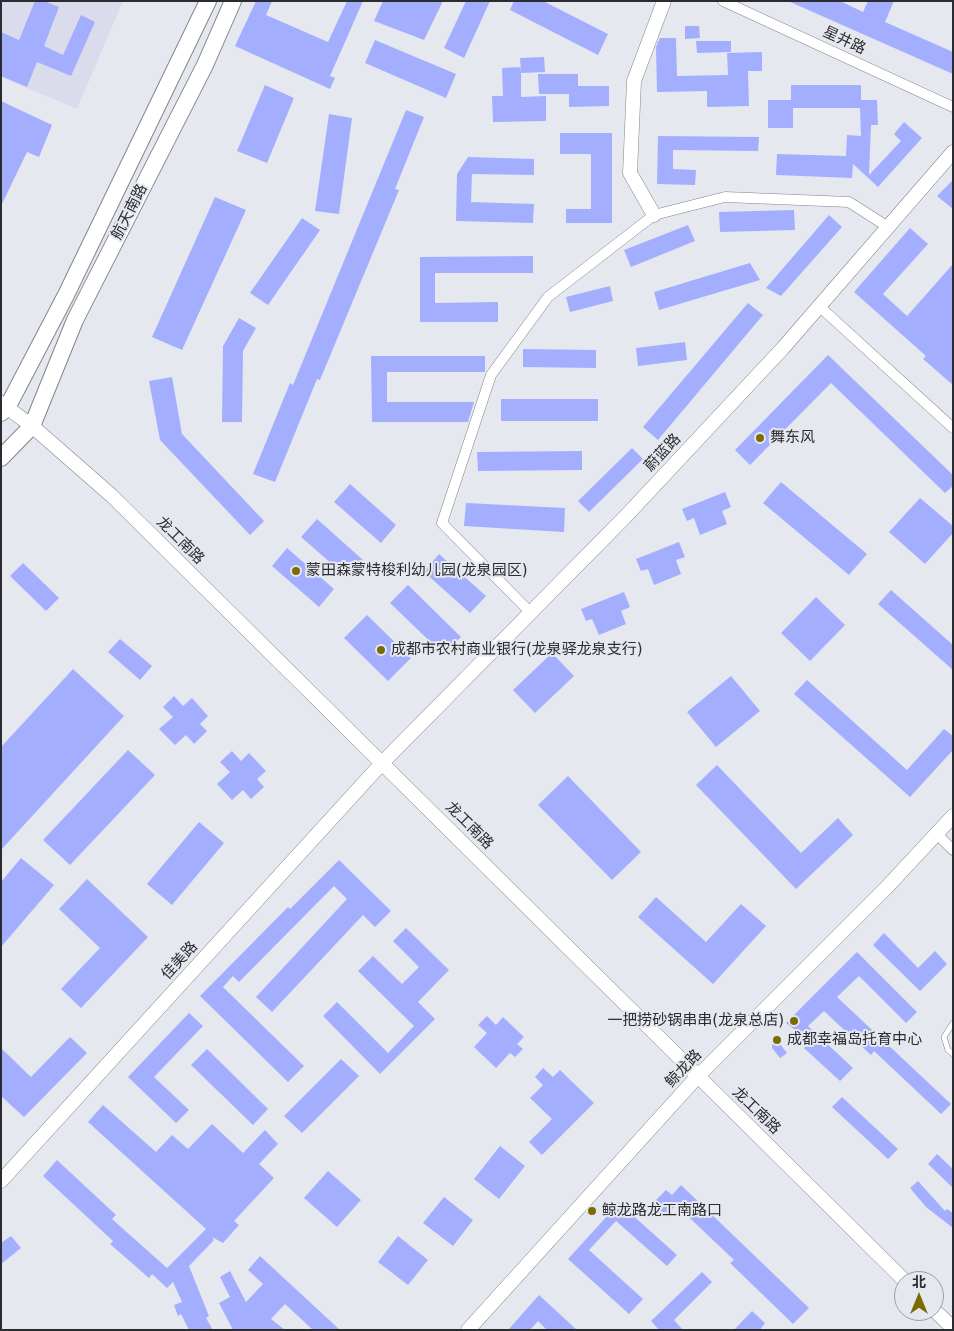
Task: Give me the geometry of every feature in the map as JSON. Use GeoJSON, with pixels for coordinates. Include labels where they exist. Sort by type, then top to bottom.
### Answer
{"type":"FeatureCollection","features":[{"type":"Feature","properties":{"kind":"main road","name":"航天南路"},"geometry":{"type":"LineString","coordinates":[[3,407],[66,295],[208,1]]}},
{"type":"Feature","properties":{"kind":"main road","name":"航天南路"},"geometry":{"type":"LineString","coordinates":[[32,426],[75,320],[205,65],[233,1]]}},
{"type":"Feature","properties":{"kind":"main road"},"geometry":{"type":"LineString","coordinates":[[1,458],[32,426]]}},
{"type":"Feature","properties":{"kind":"street"},"geometry":{"type":"LineString","coordinates":[[654,215],[630,173],[634,81],[664,1]]}},
{"type":"Feature","properties":{"kind":"street","name":"星井路"},"geometry":{"type":"LineString","coordinates":[[723,1],[953,108]]}},
{"type":"Feature","properties":{"kind":"street","name":"蔚蓝路"},"geometry":{"type":"LineString","coordinates":[[383,762],[626,516],[819,306],[953,152]]}},
{"type":"Feature","properties":{"kind":"street"},"geometry":{"type":"LineString","coordinates":[[530,612],[442,523],[491,376],[548,297],[654,215],[726,197],[849,202],[888,227]]}},
{"type":"Feature","properties":{"kind":"street"},"geometry":{"type":"LineString","coordinates":[[819,306],[953,428]]}},
{"type":"Feature","properties":{"kind":"street","name":"龙工南路"},"geometry":{"type":"LineString","coordinates":[[3,407],[32,426],[112,496],[383,762],[697,1077],[895,1271]]}},
{"type":"Feature","properties":{"kind":"street","name":"佳美路"},"geometry":{"type":"LineString","coordinates":[[1,1181],[383,762]]}},
{"type":"Feature","properties":{"kind":"street","name":"鲸龙路"},"geometry":{"type":"LineString","coordinates":[[468,1330],[697,1077],[887,887],[953,816]]}},
{"type":"Feature","properties":{"kind":"street"},"geometry":{"type":"LineString","coordinates":[[936,833],[953,850]]}},
{"type":"Feature","properties":{"kind":"lane"},"geometry":{"type":"LineString","coordinates":[[953,1023],[944,1037],[948,1050],[953,1054]]}},
{"type":"Feature","properties":{"kind":"shaded area"},"geometry":{"type":"Polygon","coordinates":[[[1,1],[123,1],[77,109],[1,77],[1,1]]]}},
{"type":"Feature","properties":{"kind":"building"},"geometry":{"type":"Polygon","coordinates":[[[35,1],[44,1],[59,7],[44,46],[63,55],[81,15],[95,22],[71,76],[37,62],[27,87],[1,76],[1,32],[19,40],[35,1]]]}},
{"type":"Feature","properties":{"kind":"building"},"geometry":{"type":"Polygon","coordinates":[[[256,1],[272,1],[266,15],[328,42],[347,1],[363,1],[330,76],[335,78],[330,89],[235,46],[256,1]]]}},
{"type":"Feature","properties":{"kind":"building"},"geometry":{"type":"Polygon","coordinates":[[[383,1],[443,1],[424,40],[374,21],[383,1]]]}},
{"type":"Feature","properties":{"kind":"building"},"geometry":{"type":"Polygon","coordinates":[[[466,1],[490,1],[464,58],[444,48],[466,1]]]}},
{"type":"Feature","properties":{"kind":"building"},"geometry":{"type":"Polygon","coordinates":[[[514,1],[543,1],[608,34],[598,55],[510,10],[514,1]]]}},
{"type":"Feature","properties":{"kind":"building"},"geometry":{"type":"Polygon","coordinates":[[[788,1],[840,1],[863,12],[868,1],[894,1],[885,22],[953,52],[953,74],[788,1]]]}},
{"type":"Feature","properties":{"kind":"building"},"geometry":{"type":"Polygon","coordinates":[[[685,26],[699,26],[700,38],[685,39],[685,26]]]}},
{"type":"Feature","properties":{"kind":"building"},"geometry":{"type":"Polygon","coordinates":[[[660,38],[676,38],[677,76],[728,75],[727,53],[762,52],[762,71],[748,71],[749,106],[707,107],[707,91],[657,92],[656,47],[660,38]]]}},
{"type":"Feature","properties":{"kind":"building"},"geometry":{"type":"Polygon","coordinates":[[[375,40],[456,74],[446,98],[365,63],[375,40]]]}},
{"type":"Feature","properties":{"kind":"building"},"geometry":{"type":"Polygon","coordinates":[[[696,41],[731,41],[731,52],[697,53],[696,41]]]}},
{"type":"Feature","properties":{"kind":"building"},"geometry":{"type":"Polygon","coordinates":[[[544,57],[545,72],[521,73],[520,58],[544,57]]]}},
{"type":"Feature","properties":{"kind":"building"},"geometry":{"type":"Polygon","coordinates":[[[521,67],[521,97],[546,96],[546,121],[493,122],[492,96],[503,96],[502,68],[521,67]]]}},
{"type":"Feature","properties":{"kind":"building"},"geometry":{"type":"Polygon","coordinates":[[[538,74],[578,74],[578,86],[609,86],[609,106],[569,107],[569,94],[539,94],[538,74]]]}},
{"type":"Feature","properties":{"kind":"building"},"geometry":{"type":"Polygon","coordinates":[[[265,85],[294,98],[267,163],[237,151],[265,85]]]}},
{"type":"Feature","properties":{"kind":"building"},"geometry":{"type":"Polygon","coordinates":[[[791,85],[861,85],[861,100],[877,100],[878,125],[871,125],[869,175],[901,141],[894,134],[904,122],[922,138],[878,187],[853,164],[852,178],[776,175],[777,154],[846,156],[847,135],[861,136],[860,108],[793,108],[793,128],[768,128],[768,100],[791,100],[791,85]]]}},
{"type":"Feature","properties":{"kind":"building"},"geometry":{"type":"Polygon","coordinates":[[[1,101],[52,125],[39,157],[27,152],[1,206],[1,101]]]}},
{"type":"Feature","properties":{"kind":"building"},"geometry":{"type":"Polygon","coordinates":[[[406,110],[424,117],[395,189],[399,190],[320,380],[317,379],[275,482],[253,474],[290,383],[293,385],[406,110]]]}},
{"type":"Feature","properties":{"kind":"building"},"geometry":{"type":"Polygon","coordinates":[[[329,114],[352,118],[339,214],[315,211],[329,114]]]}},
{"type":"Feature","properties":{"kind":"building"},"geometry":{"type":"Polygon","coordinates":[[[560,133],[612,133],[612,223],[566,223],[566,209],[591,209],[591,154],[560,154],[560,133]]]}},
{"type":"Feature","properties":{"kind":"building"},"geometry":{"type":"Polygon","coordinates":[[[658,136],[759,137],[758,151],[673,150],[673,169],[696,170],[695,185],[657,184],[658,136]]]}},
{"type":"Feature","properties":{"kind":"building"},"geometry":{"type":"Polygon","coordinates":[[[468,157],[534,159],[534,175],[472,174],[471,202],[534,204],[533,223],[456,221],[457,174],[468,157]]]}},
{"type":"Feature","properties":{"kind":"building"},"geometry":{"type":"Polygon","coordinates":[[[953,180],[953,209],[937,196],[953,180]]]}},
{"type":"Feature","properties":{"kind":"building"},"geometry":{"type":"Polygon","coordinates":[[[215,197],[246,210],[182,350],[152,337],[215,197]]]}},
{"type":"Feature","properties":{"kind":"building"},"geometry":{"type":"Polygon","coordinates":[[[794,210],[795,230],[720,232],[719,212],[794,210]]]}},
{"type":"Feature","properties":{"kind":"building"},"geometry":{"type":"Polygon","coordinates":[[[829,215],[842,227],[781,296],[766,288],[829,215]]]}},
{"type":"Feature","properties":{"kind":"building"},"geometry":{"type":"Polygon","coordinates":[[[302,218],[320,230],[268,305],[250,293],[302,218]]]}},
{"type":"Feature","properties":{"kind":"building"},"geometry":{"type":"Polygon","coordinates":[[[688,225],[695,241],[631,267],[624,250],[688,225]]]}},
{"type":"Feature","properties":{"kind":"building"},"geometry":{"type":"Polygon","coordinates":[[[910,228],[928,244],[883,294],[907,316],[953,264],[953,385],[923,359],[926,356],[854,292],[910,228]]]}},
{"type":"Feature","properties":{"kind":"building"},"geometry":{"type":"Polygon","coordinates":[[[533,256],[533,273],[435,273],[435,303],[498,302],[498,322],[420,322],[420,257],[533,256]]]}},
{"type":"Feature","properties":{"kind":"building"},"geometry":{"type":"Polygon","coordinates":[[[750,263],[760,280],[659,310],[654,292],[750,263]]]}},
{"type":"Feature","properties":{"kind":"building"},"geometry":{"type":"Polygon","coordinates":[[[610,286],[613,301],[570,312],[566,297],[610,286]]]}},
{"type":"Feature","properties":{"kind":"building"},"geometry":{"type":"Polygon","coordinates":[[[748,303],[763,315],[658,440],[643,427],[748,303]]]}},
{"type":"Feature","properties":{"kind":"building"},"geometry":{"type":"Polygon","coordinates":[[[239,318],[256,328],[243,351],[242,422],[222,422],[223,346],[239,318]]]}},
{"type":"Feature","properties":{"kind":"building"},"geometry":{"type":"Polygon","coordinates":[[[685,342],[687,360],[638,366],[636,348],[685,342]]]}},
{"type":"Feature","properties":{"kind":"building"},"geometry":{"type":"Polygon","coordinates":[[[523,349],[596,350],[596,368],[523,367],[523,349]]]}},
{"type":"Feature","properties":{"kind":"building"},"geometry":{"type":"Polygon","coordinates":[[[828,355],[953,475],[953,486],[945,493],[831,383],[750,465],[735,450],[828,355]]]}},
{"type":"Feature","properties":{"kind":"building"},"geometry":{"type":"Polygon","coordinates":[[[371,356],[485,356],[485,372],[387,372],[387,402],[474,402],[468,422],[372,422],[371,356]]]}},
{"type":"Feature","properties":{"kind":"building"},"geometry":{"type":"Polygon","coordinates":[[[172,377],[182,434],[264,521],[250,535],[160,440],[149,381],[172,377]]]}},
{"type":"Feature","properties":{"kind":"building"},"geometry":{"type":"Polygon","coordinates":[[[501,399],[598,399],[598,421],[501,421],[501,399]]]}},
{"type":"Feature","properties":{"kind":"building"},"geometry":{"type":"Polygon","coordinates":[[[632,448],[643,459],[589,512],[578,501],[632,448]]]}},
{"type":"Feature","properties":{"kind":"building"},"geometry":{"type":"Polygon","coordinates":[[[582,451],[582,470],[478,471],[477,452],[582,451]]]}},
{"type":"Feature","properties":{"kind":"building"},"geometry":{"type":"Polygon","coordinates":[[[781,482],[867,554],[849,575],[763,503],[781,482]]]}},
{"type":"Feature","properties":{"kind":"building"},"geometry":{"type":"Polygon","coordinates":[[[350,484],[396,525],[381,543],[334,502],[350,484]]]}},
{"type":"Feature","properties":{"kind":"building"},"geometry":{"type":"Polygon","coordinates":[[[725,492],[731,507],[722,511],[727,524],[700,535],[694,518],[687,521],[682,509],[725,492]]]}},
{"type":"Feature","properties":{"kind":"building"},"geometry":{"type":"Polygon","coordinates":[[[920,498],[953,526],[953,533],[925,564],[889,532],[920,498]]]}},
{"type":"Feature","properties":{"kind":"building"},"geometry":{"type":"Polygon","coordinates":[[[466,503],[565,508],[564,532],[464,526],[466,503]]]}},
{"type":"Feature","properties":{"kind":"building"},"geometry":{"type":"Polygon","coordinates":[[[317,519],[363,560],[348,578],[301,537],[317,519]]]}},
{"type":"Feature","properties":{"kind":"building"},"geometry":{"type":"Polygon","coordinates":[[[679,542],[685,557],[676,560],[681,574],[654,585],[648,569],[641,571],[636,559],[679,542]]]}},
{"type":"Feature","properties":{"kind":"building"},"geometry":{"type":"Polygon","coordinates":[[[287,548],[334,589],[319,607],[272,566],[287,548]]]}},
{"type":"Feature","properties":{"kind":"building"},"geometry":{"type":"Polygon","coordinates":[[[439,554],[486,596],[470,613],[424,572],[439,554]]]}},
{"type":"Feature","properties":{"kind":"building"},"geometry":{"type":"Polygon","coordinates":[[[23,563],[59,598],[46,611],[10,576],[23,563]]]}},
{"type":"Feature","properties":{"kind":"building"},"geometry":{"type":"Polygon","coordinates":[[[408,585],[461,637],[443,654],[390,603],[408,585]]]}},
{"type":"Feature","properties":{"kind":"building"},"geometry":{"type":"Polygon","coordinates":[[[891,590],[953,645],[953,670],[878,604],[891,590]]]}},
{"type":"Feature","properties":{"kind":"building"},"geometry":{"type":"Polygon","coordinates":[[[624,592],[630,607],[621,611],[626,624],[599,635],[592,619],[586,621],[581,609],[624,592]]]}},
{"type":"Feature","properties":{"kind":"building"},"geometry":{"type":"Polygon","coordinates":[[[816,597],[845,625],[810,661],[781,633],[816,597]]]}},
{"type":"Feature","properties":{"kind":"building"},"geometry":{"type":"Polygon","coordinates":[[[367,615],[411,658],[388,681],[344,638],[367,615]]]}},
{"type":"Feature","properties":{"kind":"building"},"geometry":{"type":"Polygon","coordinates":[[[120,639],[152,666],[140,680],[108,652],[120,639]]]}},
{"type":"Feature","properties":{"kind":"building"},"geometry":{"type":"Polygon","coordinates":[[[552,653],[574,676],[535,713],[513,690],[552,653]]]}},
{"type":"Feature","properties":{"kind":"building"},"geometry":{"type":"Polygon","coordinates":[[[73,669],[124,716],[1,850],[1,747],[73,669]]]}},
{"type":"Feature","properties":{"kind":"building"},"geometry":{"type":"Polygon","coordinates":[[[731,676],[760,711],[716,747],[687,712],[731,676]]]}},
{"type":"Feature","properties":{"kind":"building"},"geometry":{"type":"Polygon","coordinates":[[[807,680],[907,770],[944,729],[953,736],[953,750],[910,797],[794,694],[807,680]]]}},
{"type":"Feature","properties":{"kind":"building"},"geometry":{"type":"Polygon","coordinates":[[[174,696],[183,706],[192,698],[208,716],[200,724],[207,731],[194,744],[186,735],[175,745],[159,729],[173,717],[163,707],[174,696]]]}},
{"type":"Feature","properties":{"kind":"building"},"geometry":{"type":"Polygon","coordinates":[[[128,750],[155,775],[70,865],[43,840],[128,750]]]}},
{"type":"Feature","properties":{"kind":"building"},"geometry":{"type":"Polygon","coordinates":[[[232,751],[241,761],[249,753],[266,771],[257,779],[264,787],[251,799],[243,790],[232,800],[217,784],[230,772],[220,762],[232,751]]]}},
{"type":"Feature","properties":{"kind":"building"},"geometry":{"type":"Polygon","coordinates":[[[717,765],[801,853],[838,818],[853,835],[796,889],[696,785],[717,765]]]}},
{"type":"Feature","properties":{"kind":"building"},"geometry":{"type":"Polygon","coordinates":[[[568,776],[641,852],[612,880],[538,805],[568,776]]]}},
{"type":"Feature","properties":{"kind":"building"},"geometry":{"type":"Polygon","coordinates":[[[199,822],[224,843],[172,905],[147,884],[199,822]]]}},
{"type":"Feature","properties":{"kind":"building"},"geometry":{"type":"Polygon","coordinates":[[[21,858],[54,885],[1,947],[1,882],[21,858]]]}},
{"type":"Feature","properties":{"kind":"building"},"geometry":{"type":"Polygon","coordinates":[[[339,860],[391,911],[375,927],[363,915],[272,1012],[256,997],[347,899],[334,886],[239,982],[233,976],[223,987],[304,1066],[288,1082],[200,996],[288,907],[290,909],[339,860]]]}},
{"type":"Feature","properties":{"kind":"building"},"geometry":{"type":"Polygon","coordinates":[[[87,879],[148,937],[81,1008],[61,989],[100,948],[59,909],[87,879]]]}},
{"type":"Feature","properties":{"kind":"building"},"geometry":{"type":"Polygon","coordinates":[[[656,897],[706,942],[741,904],[766,926],[713,984],[638,917],[656,897]]]}},
{"type":"Feature","properties":{"kind":"building"},"geometry":{"type":"Polygon","coordinates":[[[406,928],[449,970],[418,1002],[435,1019],[380,1074],[323,1016],[337,1002],[388,1053],[414,1026],[358,971],[373,956],[402,984],[419,967],[393,941],[406,928]]]}},
{"type":"Feature","properties":{"kind":"building"},"geometry":{"type":"Polygon","coordinates":[[[884,933],[918,968],[935,951],[947,964],[920,991],[873,945],[884,933]]]}},
{"type":"Feature","properties":{"kind":"building"},"geometry":{"type":"Polygon","coordinates":[[[857,952],[917,1012],[906,1023],[859,976],[837,997],[951,1104],[941,1114],[874,1051],[871,1055],[824,1011],[808,1026],[853,1068],[840,1081],[804,1048],[810,1042],[786,1023],[857,952]]]}},
{"type":"Feature","properties":{"kind":"building"},"geometry":{"type":"Polygon","coordinates":[[[189,1013],[203,1026],[154,1077],[189,1110],[176,1123],[128,1077],[189,1013]]]}},
{"type":"Feature","properties":{"kind":"building"},"geometry":{"type":"Polygon","coordinates":[[[487,1016],[496,1025],[503,1017],[524,1037],[517,1044],[523,1049],[515,1057],[510,1053],[496,1068],[474,1047],[487,1033],[478,1025],[487,1016]]]}},
{"type":"Feature","properties":{"kind":"building"},"geometry":{"type":"Polygon","coordinates":[[[773,1035],[787,1053],[780,1058],[772,1048],[773,1035]]]}},
{"type":"Feature","properties":{"kind":"building"},"geometry":{"type":"Polygon","coordinates":[[[70,1037],[87,1053],[24,1117],[1,1096],[1,1048],[31,1077],[70,1037]]]}},
{"type":"Feature","properties":{"kind":"building"},"geometry":{"type":"Polygon","coordinates":[[[207,1049],[268,1109],[253,1125],[191,1065],[207,1049]]]}},
{"type":"Feature","properties":{"kind":"building"},"geometry":{"type":"Polygon","coordinates":[[[341,1059],[359,1076],[302,1133],[284,1116],[341,1059]]]}},
{"type":"Feature","properties":{"kind":"building"},"geometry":{"type":"Polygon","coordinates":[[[543,1068],[553,1077],[560,1070],[594,1103],[542,1155],[529,1142],[552,1119],[530,1098],[543,1085],[535,1077],[543,1068]]]}},
{"type":"Feature","properties":{"kind":"building"},"geometry":{"type":"Polygon","coordinates":[[[842,1097],[898,1149],[888,1159],[832,1107],[842,1097]]]}},
{"type":"Feature","properties":{"kind":"building"},"geometry":{"type":"Polygon","coordinates":[[[103,1105],[156,1152],[172,1135],[188,1149],[212,1124],[243,1153],[265,1130],[278,1144],[259,1164],[274,1178],[234,1221],[239,1225],[223,1243],[212,1237],[214,1240],[189,1266],[209,1316],[206,1318],[213,1330],[189,1330],[181,1314],[178,1316],[174,1305],[182,1302],[173,1282],[167,1288],[152,1274],[149,1278],[110,1244],[113,1241],[43,1176],[57,1160],[116,1215],[112,1219],[167,1268],[206,1229],[88,1122],[103,1105]]]}},
{"type":"Feature","properties":{"kind":"building"},"geometry":{"type":"Polygon","coordinates":[[[500,1146],[525,1166],[499,1199],[474,1179],[500,1146]]]}},
{"type":"Feature","properties":{"kind":"building"},"geometry":{"type":"Polygon","coordinates":[[[937,1154],[953,1169],[953,1188],[928,1164],[937,1154]]]}},
{"type":"Feature","properties":{"kind":"building"},"geometry":{"type":"Polygon","coordinates":[[[328,1171],[361,1200],[337,1227],[304,1198],[328,1171]]]}},
{"type":"Feature","properties":{"kind":"building"},"geometry":{"type":"Polygon","coordinates":[[[918,1181],[945,1211],[947,1209],[953,1213],[953,1228],[926,1207],[910,1188],[918,1181]]]}},
{"type":"Feature","properties":{"kind":"building"},"geometry":{"type":"Polygon","coordinates":[[[681,1185],[809,1308],[793,1324],[730,1263],[734,1260],[676,1205],[664,1218],[650,1206],[666,1190],[672,1195],[681,1185]]]}},
{"type":"Feature","properties":{"kind":"building"},"geometry":{"type":"Polygon","coordinates":[[[444,1197],[473,1220],[453,1246],[423,1223],[444,1197]]]}},
{"type":"Feature","properties":{"kind":"building"},"geometry":{"type":"Polygon","coordinates":[[[619,1203],[677,1255],[667,1266],[616,1221],[589,1250],[643,1299],[629,1314],[568,1259],[619,1203]]]}},
{"type":"Feature","properties":{"kind":"building"},"geometry":{"type":"Polygon","coordinates":[[[11,1236],[21,1248],[1,1264],[1,1243],[11,1236]]]}},
{"type":"Feature","properties":{"kind":"building"},"geometry":{"type":"Polygon","coordinates":[[[398,1236],[428,1260],[408,1285],[378,1262],[398,1236]]]}},
{"type":"Feature","properties":{"kind":"building"},"geometry":{"type":"Polygon","coordinates":[[[260,1256],[340,1330],[313,1330],[285,1304],[271,1319],[285,1330],[233,1330],[219,1303],[230,1297],[220,1277],[230,1271],[246,1302],[263,1284],[248,1270],[260,1256]]]}},
{"type":"Feature","properties":{"kind":"building"},"geometry":{"type":"Polygon","coordinates":[[[702,1272],[712,1282],[674,1320],[683,1330],[659,1330],[651,1321],[702,1272]]]}},
{"type":"Feature","properties":{"kind":"building"},"geometry":{"type":"Polygon","coordinates":[[[539,1295],[577,1330],[547,1330],[538,1321],[530,1330],[508,1330],[539,1295]]]}},
{"type":"Feature","properties":{"kind":"building"},"geometry":{"type":"Polygon","coordinates":[[[752,1311],[765,1323],[760,1330],[734,1330],[752,1311]]]}},
{"type":"Feature","properties":{"kind":"place","name":"舞东风"},"geometry":{"type":"Point","coordinates":[760,438]}},
{"type":"Feature","properties":{"kind":"place","name":"蒙田森蒙特梭利幼儿园(龙泉园区)"},"geometry":{"type":"Point","coordinates":[296,571]}},
{"type":"Feature","properties":{"kind":"place","name":"成都市农村商业银行(龙泉驿龙泉支行)"},"geometry":{"type":"Point","coordinates":[381,650]}},
{"type":"Feature","properties":{"kind":"place","name":"一把捞砂锅串串(龙泉总店)"},"geometry":{"type":"Point","coordinates":[794,1021]}},
{"type":"Feature","properties":{"kind":"place","name":"成都幸福岛托育中心"},"geometry":{"type":"Point","coordinates":[777,1040]}},
{"type":"Feature","properties":{"kind":"place","name":"鲸龙路龙工南路口"},"geometry":{"type":"Point","coordinates":[592,1211]}}]}
